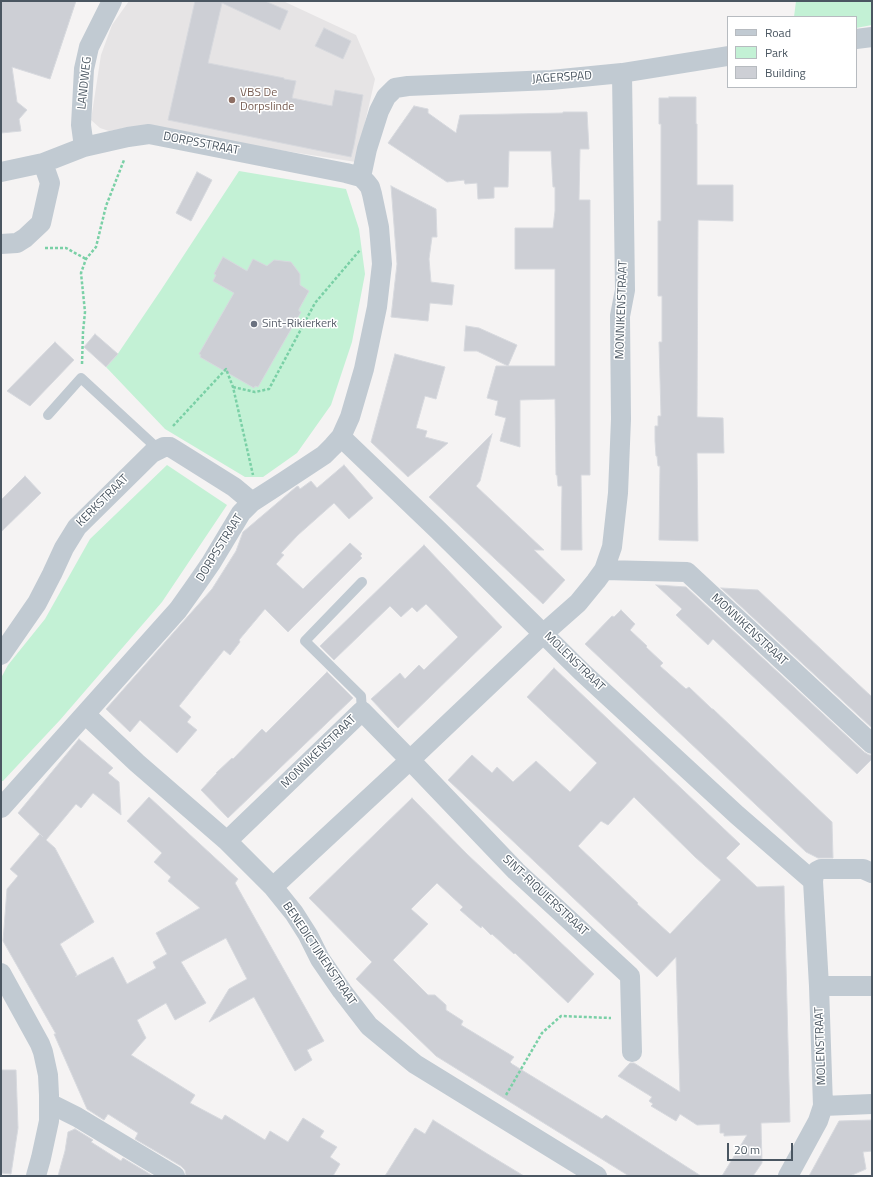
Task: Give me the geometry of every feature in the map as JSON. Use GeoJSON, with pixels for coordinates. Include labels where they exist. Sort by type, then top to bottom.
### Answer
{"type":"FeatureCollection","features":[{"type":"Feature","properties":{"kind":"street","name":"LANDWEG"},"geometry":{"type":"LineString","coordinates":[[84,147],[81,125],[84,69],[89,46],[112,1]]}},
{"type":"Feature","properties":{"kind":"street"},"geometry":{"type":"LineString","coordinates":[[857,39],[872,37]]}},
{"type":"Feature","properties":{"kind":"street","name":"JAGERSPAD"},"geometry":{"type":"LineString","coordinates":[[361,178],[367,149],[379,111],[386,96],[395,88],[408,86],[550,80],[622,73],[727,56]]}},
{"type":"Feature","properties":{"kind":"street","name":"MONNIKENSTRAAT"},"geometry":{"type":"LineString","coordinates":[[273,887],[544,633],[578,603],[604,570],[612,547],[618,494],[620,434],[620,316],[625,290],[622,73]]}},
{"type":"Feature","properties":{"kind":"street","name":"DORPSSTRAAT"},"geometry":{"type":"LineString","coordinates":[[1,172],[43,163],[84,147],[149,134],[346,173],[361,178],[366,182],[372,194],[379,227],[382,264],[377,307],[370,344],[356,399],[341,437],[324,455],[308,464],[252,502],[241,513],[211,563],[178,610],[1,808]]}},
{"type":"Feature","properties":{"kind":"street"},"geometry":{"type":"LineString","coordinates":[[1,244],[17,243],[25,238],[41,223],[50,183],[43,163]]}},
{"type":"Feature","properties":{"kind":"street","name":"MOLENSTRAAT"},"geometry":{"type":"LineString","coordinates":[[341,437],[544,633],[582,672],[731,810],[813,881],[819,986],[823,1106],[818,1121],[788,1176]]}},
{"type":"Feature","properties":{"kind":"street"},"geometry":{"type":"LineString","coordinates":[[158,449],[170,447],[234,487],[252,502]]}},
{"type":"Feature","properties":{"kind":"street","name":"KERKSTRAAT"},"geometry":{"type":"LineString","coordinates":[[1,655],[37,603],[64,548],[77,527],[152,453],[158,449]]}},
{"type":"Feature","properties":{"kind":"street","name":"MONNIKENSTRAAT"},"geometry":{"type":"LineString","coordinates":[[604,570],[687,572],[872,744]]}},
{"type":"Feature","properties":{"kind":"street","name":"MONNIKENSTRAAT"},"geometry":{"type":"LineString","coordinates":[[227,841],[362,711],[410,760]]}},
{"type":"Feature","properties":{"kind":"street","name":"BENEDICTIJNENSTRAAT"},"geometry":{"type":"LineString","coordinates":[[85,714],[137,763],[227,841],[273,887],[294,913],[308,935],[324,966],[369,1026],[415,1064],[597,1176]]}},
{"type":"Feature","properties":{"kind":"street","name":"SINT-RIQUIERSTRAAT"},"geometry":{"type":"LineString","coordinates":[[410,760],[516,871],[630,976],[632,1052]]}},
{"type":"Feature","properties":{"kind":"street"},"geometry":{"type":"LineString","coordinates":[[813,881],[814,875],[821,869],[863,869],[872,873]]}},
{"type":"Feature","properties":{"kind":"street"},"geometry":{"type":"LineString","coordinates":[[1,973],[43,1052],[48,1075],[50,1102],[47,1130],[36,1176]]}},
{"type":"Feature","properties":{"kind":"street"},"geometry":{"type":"LineString","coordinates":[[819,986],[872,986]]}},
{"type":"Feature","properties":{"kind":"street"},"geometry":{"type":"LineString","coordinates":[[50,1102],[175,1176]]}},
{"type":"Feature","properties":{"kind":"street"},"geometry":{"type":"LineString","coordinates":[[823,1106],[872,1104]]}},
{"type":"Feature","properties":{"kind":"lane"},"geometry":{"type":"LineString","coordinates":[[48,415],[81,378],[158,449]]}},
{"type":"Feature","properties":{"kind":"lane"},"geometry":{"type":"LineString","coordinates":[[362,582],[305,641],[361,696],[362,711]]}},
{"type":"Feature","properties":{"kind":"path"},"geometry":{"type":"LineString","coordinates":[[81,378],[85,312],[81,274],[86,259],[96,247],[106,206],[126,156],[125,138]]}},
{"type":"Feature","properties":{"kind":"path"},"geometry":{"type":"LineString","coordinates":[[233,387],[255,392],[269,389],[315,303],[379,227]]}},
{"type":"Feature","properties":{"kind":"path"},"geometry":{"type":"LineString","coordinates":[[45,248],[66,248],[86,259]]}},
{"type":"Feature","properties":{"kind":"path"},"geometry":{"type":"LineString","coordinates":[[158,449],[168,431],[226,369],[233,387],[254,477],[252,502]]}},
{"type":"Feature","properties":{"kind":"path"},"geometry":{"type":"LineString","coordinates":[[496,1113],[542,1033],[561,1016],[631,1018]]}},
{"type":"Feature","properties":{"kind":"shaded area","name":"VBS De Dorpslinde"},"geometry":{"type":"Polygon","coordinates":[[[129,1],[283,1],[356,35],[375,79],[356,162],[132,127],[109,131],[100,128],[91,120],[101,55],[112,25],[129,1]]]}},
{"type":"Feature","properties":{"kind":"green space"},"geometry":{"type":"Polygon","coordinates":[[[796,1],[872,1],[872,25],[857,28],[857,16],[794,16],[796,1]]]}},
{"type":"Feature","properties":{"kind":"green space"},"geometry":{"type":"Polygon","coordinates":[[[239,171],[346,189],[359,229],[365,274],[352,342],[331,405],[297,453],[263,477],[245,477],[165,429],[106,367],[117,355],[239,171]]]}},
{"type":"Feature","properties":{"kind":"green space"},"geometry":{"type":"Polygon","coordinates":[[[167,465],[227,505],[162,602],[60,720],[3,781],[1,781],[1,678],[8,665],[45,619],[90,539],[167,465]]]}},
{"type":"Feature","properties":{"kind":"building"},"geometry":{"type":"Polygon","coordinates":[[[1,1],[76,1],[50,79],[12,67],[17,102],[27,110],[19,119],[21,131],[1,133],[1,1]]]}},
{"type":"Feature","properties":{"kind":"building"},"geometry":{"type":"Polygon","coordinates":[[[195,1],[265,1],[288,11],[280,30],[222,3],[208,63],[296,81],[292,98],[332,106],[335,90],[363,95],[351,157],[168,120],[195,1]]]}},
{"type":"Feature","properties":{"kind":"building"},"geometry":{"type":"Polygon","coordinates":[[[324,28],[351,41],[343,59],[315,46],[324,28]]]}},
{"type":"Feature","properties":{"kind":"building"},"geometry":{"type":"Polygon","coordinates":[[[696,97],[697,185],[733,185],[733,221],[698,220],[697,417],[723,418],[724,453],[697,453],[698,541],[659,540],[660,466],[658,466],[656,456],[655,426],[658,426],[658,416],[661,416],[659,342],[662,342],[662,296],[658,296],[658,221],[661,221],[661,124],[659,124],[659,98],[696,97]]]}},
{"type":"Feature","properties":{"kind":"building"},"geometry":{"type":"Polygon","coordinates":[[[414,106],[428,109],[428,113],[456,133],[460,115],[587,112],[589,149],[580,149],[579,200],[590,200],[590,475],[581,475],[582,550],[561,550],[562,486],[558,486],[556,475],[555,399],[520,400],[520,447],[500,441],[506,418],[495,415],[498,401],[487,398],[496,366],[555,366],[555,269],[515,269],[515,228],[553,228],[555,187],[553,187],[551,151],[509,151],[508,187],[494,187],[494,198],[478,199],[477,183],[465,184],[464,180],[447,182],[388,143],[414,106]]]}},
{"type":"Feature","properties":{"kind":"building"},"geometry":{"type":"Polygon","coordinates":[[[197,172],[212,180],[191,221],[176,213],[197,172]]]}},
{"type":"Feature","properties":{"kind":"building"},"geometry":{"type":"Polygon","coordinates":[[[391,186],[436,209],[437,237],[432,237],[429,259],[431,282],[454,285],[452,305],[430,303],[428,321],[391,317],[397,264],[391,186]]]}},
{"type":"Feature","properties":{"kind":"building","name":"Sint-Rikierkerk"},"geometry":{"type":"Polygon","coordinates":[[[223,257],[247,271],[253,259],[267,266],[274,260],[291,262],[300,274],[300,285],[309,291],[299,309],[301,312],[258,387],[255,386],[254,388],[200,357],[201,355],[199,354],[234,293],[213,281],[216,275],[214,274],[223,257]]]}},
{"type":"Feature","properties":{"kind":"building"},"geometry":{"type":"Polygon","coordinates":[[[466,326],[479,328],[517,345],[508,366],[477,351],[464,351],[466,326]]]}},
{"type":"Feature","properties":{"kind":"building"},"geometry":{"type":"Polygon","coordinates":[[[95,334],[118,354],[106,367],[84,347],[95,334]]]}},
{"type":"Feature","properties":{"kind":"building"},"geometry":{"type":"Polygon","coordinates":[[[55,342],[74,360],[30,406],[7,391],[55,342]]]}},
{"type":"Feature","properties":{"kind":"building"},"geometry":{"type":"Polygon","coordinates":[[[395,354],[445,367],[436,399],[425,396],[416,428],[427,431],[425,437],[448,443],[408,477],[371,442],[395,354]]]}},
{"type":"Feature","properties":{"kind":"building"},"geometry":{"type":"Polygon","coordinates":[[[492,434],[480,481],[476,486],[544,550],[534,550],[565,580],[543,604],[429,497],[492,434]]]}},
{"type":"Feature","properties":{"kind":"building"},"geometry":{"type":"Polygon","coordinates":[[[344,465],[373,498],[349,519],[334,503],[298,535],[281,553],[284,555],[276,564],[303,589],[350,543],[362,554],[360,556],[362,558],[288,632],[265,609],[239,640],[240,642],[230,655],[224,650],[179,706],[191,717],[187,722],[197,730],[177,753],[140,720],[130,732],[106,709],[212,589],[236,551],[243,532],[296,487],[298,486],[300,489],[311,481],[317,488],[344,465]]]}},
{"type":"Feature","properties":{"kind":"building"},"geometry":{"type":"Polygon","coordinates":[[[25,476],[41,493],[1,532],[1,500],[25,476]]]}},
{"type":"Feature","properties":{"kind":"building"},"geometry":{"type":"Polygon","coordinates":[[[424,545],[502,627],[398,728],[371,699],[400,673],[405,679],[419,665],[424,670],[458,637],[426,604],[417,612],[412,607],[401,617],[390,606],[334,660],[320,646],[424,545]]]}},
{"type":"Feature","properties":{"kind":"building"},"geometry":{"type":"Polygon","coordinates":[[[656,585],[686,587],[864,752],[872,755],[872,759],[857,774],[713,639],[708,645],[676,615],[682,609],[656,585]]]}},
{"type":"Feature","properties":{"kind":"building"},"geometry":{"type":"Polygon","coordinates":[[[721,588],[758,590],[872,697],[872,728],[721,588]]]}},
{"type":"Feature","properties":{"kind":"building"},"geometry":{"type":"Polygon","coordinates":[[[621,610],[635,624],[630,630],[663,663],[660,666],[686,689],[689,687],[832,822],[833,858],[818,858],[806,852],[585,644],[612,616],[614,617],[621,610]]]}},
{"type":"Feature","properties":{"kind":"building"},"geometry":{"type":"Polygon","coordinates":[[[554,668],[740,844],[726,858],[757,887],[784,886],[790,1122],[761,1123],[762,1163],[753,1176],[722,1176],[747,1135],[724,1136],[724,1133],[720,1133],[720,1124],[697,1125],[680,1114],[676,1121],[651,1106],[653,1104],[649,1101],[652,1097],[618,1076],[630,1063],[634,1063],[680,1092],[676,957],[657,977],[448,780],[472,755],[492,773],[497,767],[513,782],[536,761],[570,792],[597,763],[527,697],[554,668]],[[634,797],[608,825],[601,821],[578,846],[670,934],[721,880],[695,857],[634,797]]]}},
{"type":"Feature","properties":{"kind":"building"},"geometry":{"type":"Polygon","coordinates":[[[327,672],[353,698],[228,818],[201,790],[216,773],[232,758],[233,759],[262,729],[266,733],[327,672]]]}},
{"type":"Feature","properties":{"kind":"building"},"geometry":{"type":"Polygon","coordinates":[[[79,739],[113,768],[108,773],[119,782],[121,815],[93,793],[81,808],[76,804],[46,840],[55,848],[94,922],[60,944],[77,975],[75,977],[113,957],[127,984],[156,968],[153,962],[167,954],[156,933],[200,908],[168,881],[171,877],[154,862],[162,853],[127,821],[149,797],[238,879],[235,883],[324,1041],[307,1050],[312,1060],[295,1071],[254,997],[209,1022],[229,989],[247,979],[226,938],[181,962],[206,1003],[175,1020],[166,1003],[137,1020],[146,1038],[131,1055],[195,1095],[190,1103],[222,1120],[225,1115],[265,1140],[270,1131],[288,1142],[303,1118],[324,1131],[320,1137],[337,1147],[330,1157],[340,1164],[333,1176],[186,1176],[185,1170],[181,1166],[135,1139],[138,1133],[108,1114],[104,1120],[87,1109],[54,1034],[56,1034],[3,941],[7,889],[18,876],[10,869],[40,834],[18,813],[79,739]]]}},
{"type":"Feature","properties":{"kind":"building"},"geometry":{"type":"Polygon","coordinates":[[[412,798],[467,854],[594,974],[568,1003],[515,953],[514,954],[492,934],[491,935],[482,926],[481,928],[460,910],[463,907],[437,883],[411,909],[428,924],[393,960],[428,995],[435,995],[446,1005],[446,1010],[463,1021],[461,1025],[514,1057],[510,1062],[512,1064],[602,1119],[606,1115],[701,1176],[629,1176],[436,1056],[356,979],[372,962],[309,898],[412,798]]]}},
{"type":"Feature","properties":{"kind":"building"},"geometry":{"type":"Polygon","coordinates":[[[1,1070],[16,1070],[18,1128],[11,1174],[1,1173],[1,1070]]]}},
{"type":"Feature","properties":{"kind":"building"},"geometry":{"type":"Polygon","coordinates":[[[433,1120],[524,1176],[385,1176],[415,1128],[425,1134],[433,1120]]]}},
{"type":"Feature","properties":{"kind":"building"},"geometry":{"type":"Polygon","coordinates":[[[872,1120],[872,1151],[863,1152],[866,1169],[850,1176],[809,1176],[839,1121],[872,1120]]]}},
{"type":"Feature","properties":{"kind":"building"},"geometry":{"type":"Polygon","coordinates":[[[75,1129],[93,1140],[91,1142],[121,1161],[123,1158],[153,1176],[58,1176],[65,1151],[68,1132],[75,1129]]]}},
{"type":"Feature","properties":{"kind":"place","name":"VBS De Dorpslinde"},"geometry":{"type":"Point","coordinates":[232,100]}},
{"type":"Feature","properties":{"kind":"place","name":"Sint-Rikierkerk"},"geometry":{"type":"Point","coordinates":[254,324]}}]}
